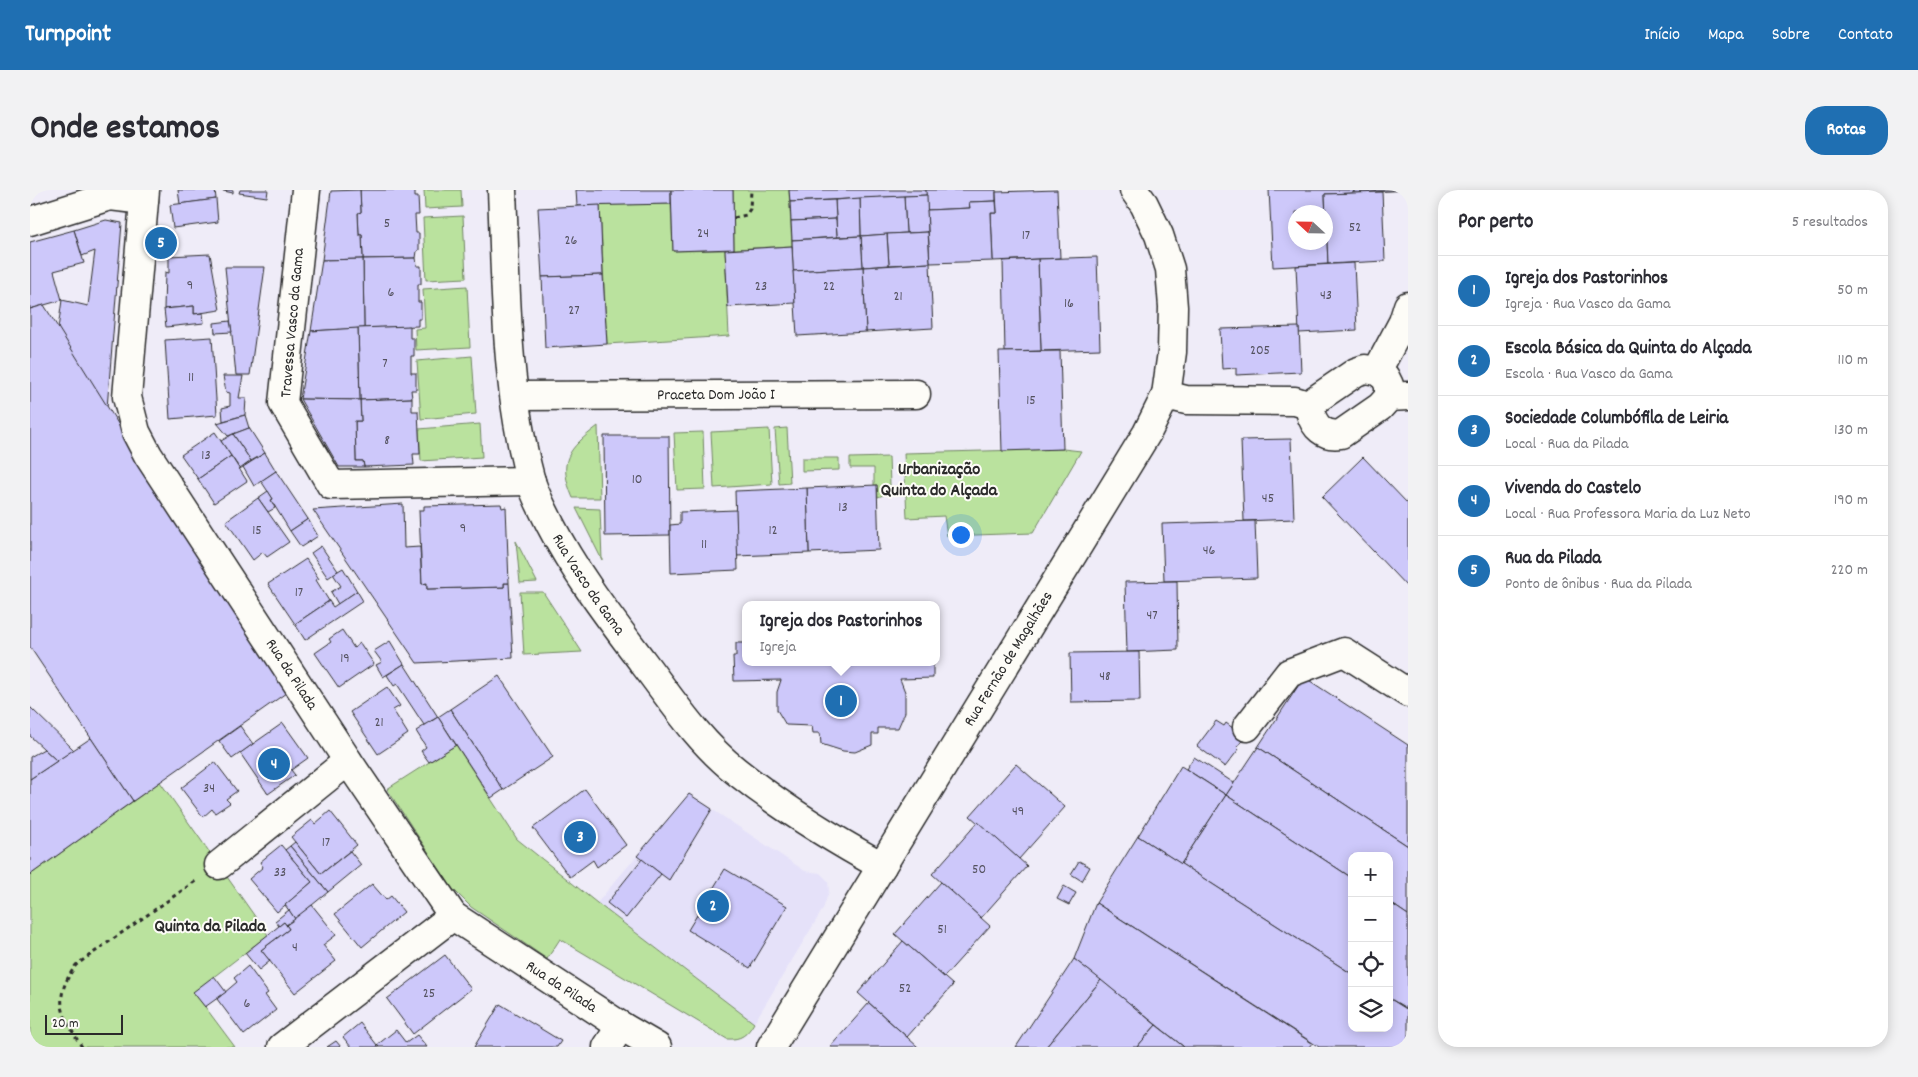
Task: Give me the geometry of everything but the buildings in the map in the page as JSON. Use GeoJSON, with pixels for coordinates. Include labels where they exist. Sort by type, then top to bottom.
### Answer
{"type":"FeatureCollection","features":[{"type":"Feature","properties":{"kind":"street","name":"Travessa Vasco da Gama"},"geometry":{"type":"LineString","coordinates":[[306,190],[283,403],[331,485],[531,480]]}},
{"type":"Feature","properties":{"kind":"street","name":"Rua Vasco da Gama"},"geometry":{"type":"LineString","coordinates":[[502,190],[509,347],[521,438],[531,480],[561,546],[590,592],[704,742],[735,770],[828,836],[882,866]]}},
{"type":"Feature","properties":{"kind":"street","name":"Rua Fernão de Magalhães"},"geometry":{"type":"LineString","coordinates":[[771,1047],[1147,433],[1166,395],[1172,352],[1170,269],[1159,235],[1144,204],[1134,190]]}},
{"type":"Feature","properties":{"kind":"street"},"geometry":{"type":"LineString","coordinates":[[30,221],[110,196],[144,195]]}},
{"type":"Feature","properties":{"kind":"street","name":"Rua da Pilada"},"geometry":{"type":"LineString","coordinates":[[144,195],[127,397],[136,432],[148,455],[348,761],[453,916],[614,1036],[657,1047]]}},
{"type":"Feature","properties":{"kind":"street"},"geometry":{"type":"LineString","coordinates":[[1377,371],[1404,322],[1408,306]]}},
{"type":"Feature","properties":{"kind":"street"},"geometry":{"type":"LineString","coordinates":[[1365,369],[1377,371],[1385,377],[1389,385],[1399,396],[1341,434],[1334,435],[1324,432],[1312,420],[1311,406],[1315,400],[1356,372],[1365,369]]}},
{"type":"Feature","properties":{"kind":"street","name":"Praceta Dom João I"},"geometry":{"type":"LineString","coordinates":[[516,396],[916,394]]}},
{"type":"Feature","properties":{"kind":"street"},"geometry":{"type":"LineString","coordinates":[[1166,395],[1186,400],[1295,401],[1311,406]]}},
{"type":"Feature","properties":{"kind":"street"},"geometry":{"type":"LineString","coordinates":[[1247,727],[1290,673],[1344,652],[1408,692]]}},
{"type":"Feature","properties":{"kind":"street"},"geometry":{"type":"LineString","coordinates":[[218,865],[348,761]]}},
{"type":"Feature","properties":{"kind":"street"},"geometry":{"type":"LineString","coordinates":[[282,1047],[453,916]]}},
{"type":"Feature","properties":{"kind":"path"},"geometry":{"type":"LineString","coordinates":[[734,218],[746,215],[750,209],[751,190]]}},
{"type":"Feature","properties":{"kind":"path"},"geometry":{"type":"LineString","coordinates":[[82,1047],[72,1032],[63,1010],[60,994],[67,977],[76,965],[218,865]]}},
{"type":"Feature","properties":{"kind":"shaded area"},"geometry":{"type":"Polygon","coordinates":[[[689,794],[805,871],[820,873],[828,881],[829,891],[823,909],[754,1023],[597,903],[689,794]]]}},
{"type":"Feature","properties":{"kind":"green space"},"geometry":{"type":"Polygon","coordinates":[[[424,190],[461,190],[462,207],[425,209],[424,190]]]}},
{"type":"Feature","properties":{"kind":"green space"},"geometry":{"type":"Polygon","coordinates":[[[733,190],[789,190],[792,246],[734,249],[733,190]]]}},
{"type":"Feature","properties":{"kind":"green space"},"geometry":{"type":"Polygon","coordinates":[[[671,204],[673,251],[725,250],[729,336],[607,344],[600,205],[671,204]]]}},
{"type":"Feature","properties":{"kind":"green space"},"geometry":{"type":"Polygon","coordinates":[[[463,216],[466,278],[426,280],[423,218],[463,216]]]}},
{"type":"Feature","properties":{"kind":"green space"},"geometry":{"type":"Polygon","coordinates":[[[467,286],[470,347],[416,350],[415,329],[425,328],[423,289],[467,286]]]}},
{"type":"Feature","properties":{"kind":"green space"},"geometry":{"type":"Polygon","coordinates":[[[472,356],[476,414],[421,419],[417,361],[472,356]]]}},
{"type":"Feature","properties":{"kind":"green space"},"geometry":{"type":"Polygon","coordinates":[[[480,424],[482,457],[421,461],[419,429],[480,424]]]}},
{"type":"Feature","properties":{"kind":"green space"},"geometry":{"type":"Polygon","coordinates":[[[598,426],[600,498],[573,498],[566,474],[568,457],[579,442],[598,426]]]}},
{"type":"Feature","properties":{"kind":"green space"},"geometry":{"type":"Polygon","coordinates":[[[787,428],[790,483],[779,484],[775,429],[787,428]]]}},
{"type":"Feature","properties":{"kind":"green space"},"geometry":{"type":"Polygon","coordinates":[[[769,429],[772,484],[714,488],[711,432],[769,429]]]}},
{"type":"Feature","properties":{"kind":"green space"},"geometry":{"type":"Polygon","coordinates":[[[703,432],[705,489],[677,490],[674,433],[703,432]]]}},
{"type":"Feature","properties":{"kind":"green space"},"geometry":{"type":"Polygon","coordinates":[[[1063,449],[1081,451],[1033,533],[947,536],[944,516],[907,518],[904,453],[1063,449]]]}},
{"type":"Feature","properties":{"kind":"green space"},"geometry":{"type":"Polygon","coordinates":[[[889,457],[890,485],[886,494],[878,497],[877,485],[874,485],[874,468],[850,468],[850,458],[889,457]]]}},
{"type":"Feature","properties":{"kind":"green space"},"geometry":{"type":"Polygon","coordinates":[[[802,458],[839,458],[839,470],[802,471],[802,458]]]}},
{"type":"Feature","properties":{"kind":"green space"},"geometry":{"type":"Polygon","coordinates":[[[576,508],[600,509],[602,560],[576,508]]]}},
{"type":"Feature","properties":{"kind":"green space"},"geometry":{"type":"Polygon","coordinates":[[[516,541],[537,582],[520,583],[516,541]]]}},
{"type":"Feature","properties":{"kind":"green space"},"geometry":{"type":"Polygon","coordinates":[[[520,592],[543,592],[582,652],[524,655],[520,592]]]}},
{"type":"Feature","properties":{"kind":"green space"},"geometry":{"type":"Polygon","coordinates":[[[456,745],[517,839],[754,1023],[749,1031],[740,1038],[727,1039],[560,939],[547,959],[471,907],[452,888],[387,789],[456,745]]]}},
{"type":"Feature","properties":{"kind":"green space"},"geometry":{"type":"Polygon","coordinates":[[[160,782],[268,935],[194,992],[235,1047],[30,1047],[30,875],[160,782]]]}},
{"type":"Feature","properties":{"kind":"place","name":"Rua da Pilada"},"geometry":{"type":"Point","coordinates":[161,243]}},
{"type":"Feature","properties":{"kind":"place","name":"Igreja dos Pastorinhos"},"geometry":{"type":"Point","coordinates":[841,701]}},
{"type":"Feature","properties":{"kind":"place","name":"Vivenda do Castelo"},"geometry":{"type":"Point","coordinates":[274,764]}},
{"type":"Feature","properties":{"kind":"place","name":"Sociedade Columbófila de Leiria"},"geometry":{"type":"Point","coordinates":[580,837]}},
{"type":"Feature","properties":{"kind":"place","name":"Escola Básica da Quinta do Alçada"},"geometry":{"type":"Point","coordinates":[713,906]}},
{"type":"Feature","properties":{"kind":"district","name":"Urbanização Quinta do Alçada"},"geometry":{"type":"Point","coordinates":[939,480]}},
{"type":"Feature","properties":{"kind":"district","name":"Quinta da Pilada"},"geometry":{"type":"Point","coordinates":[210,927]}}]}
